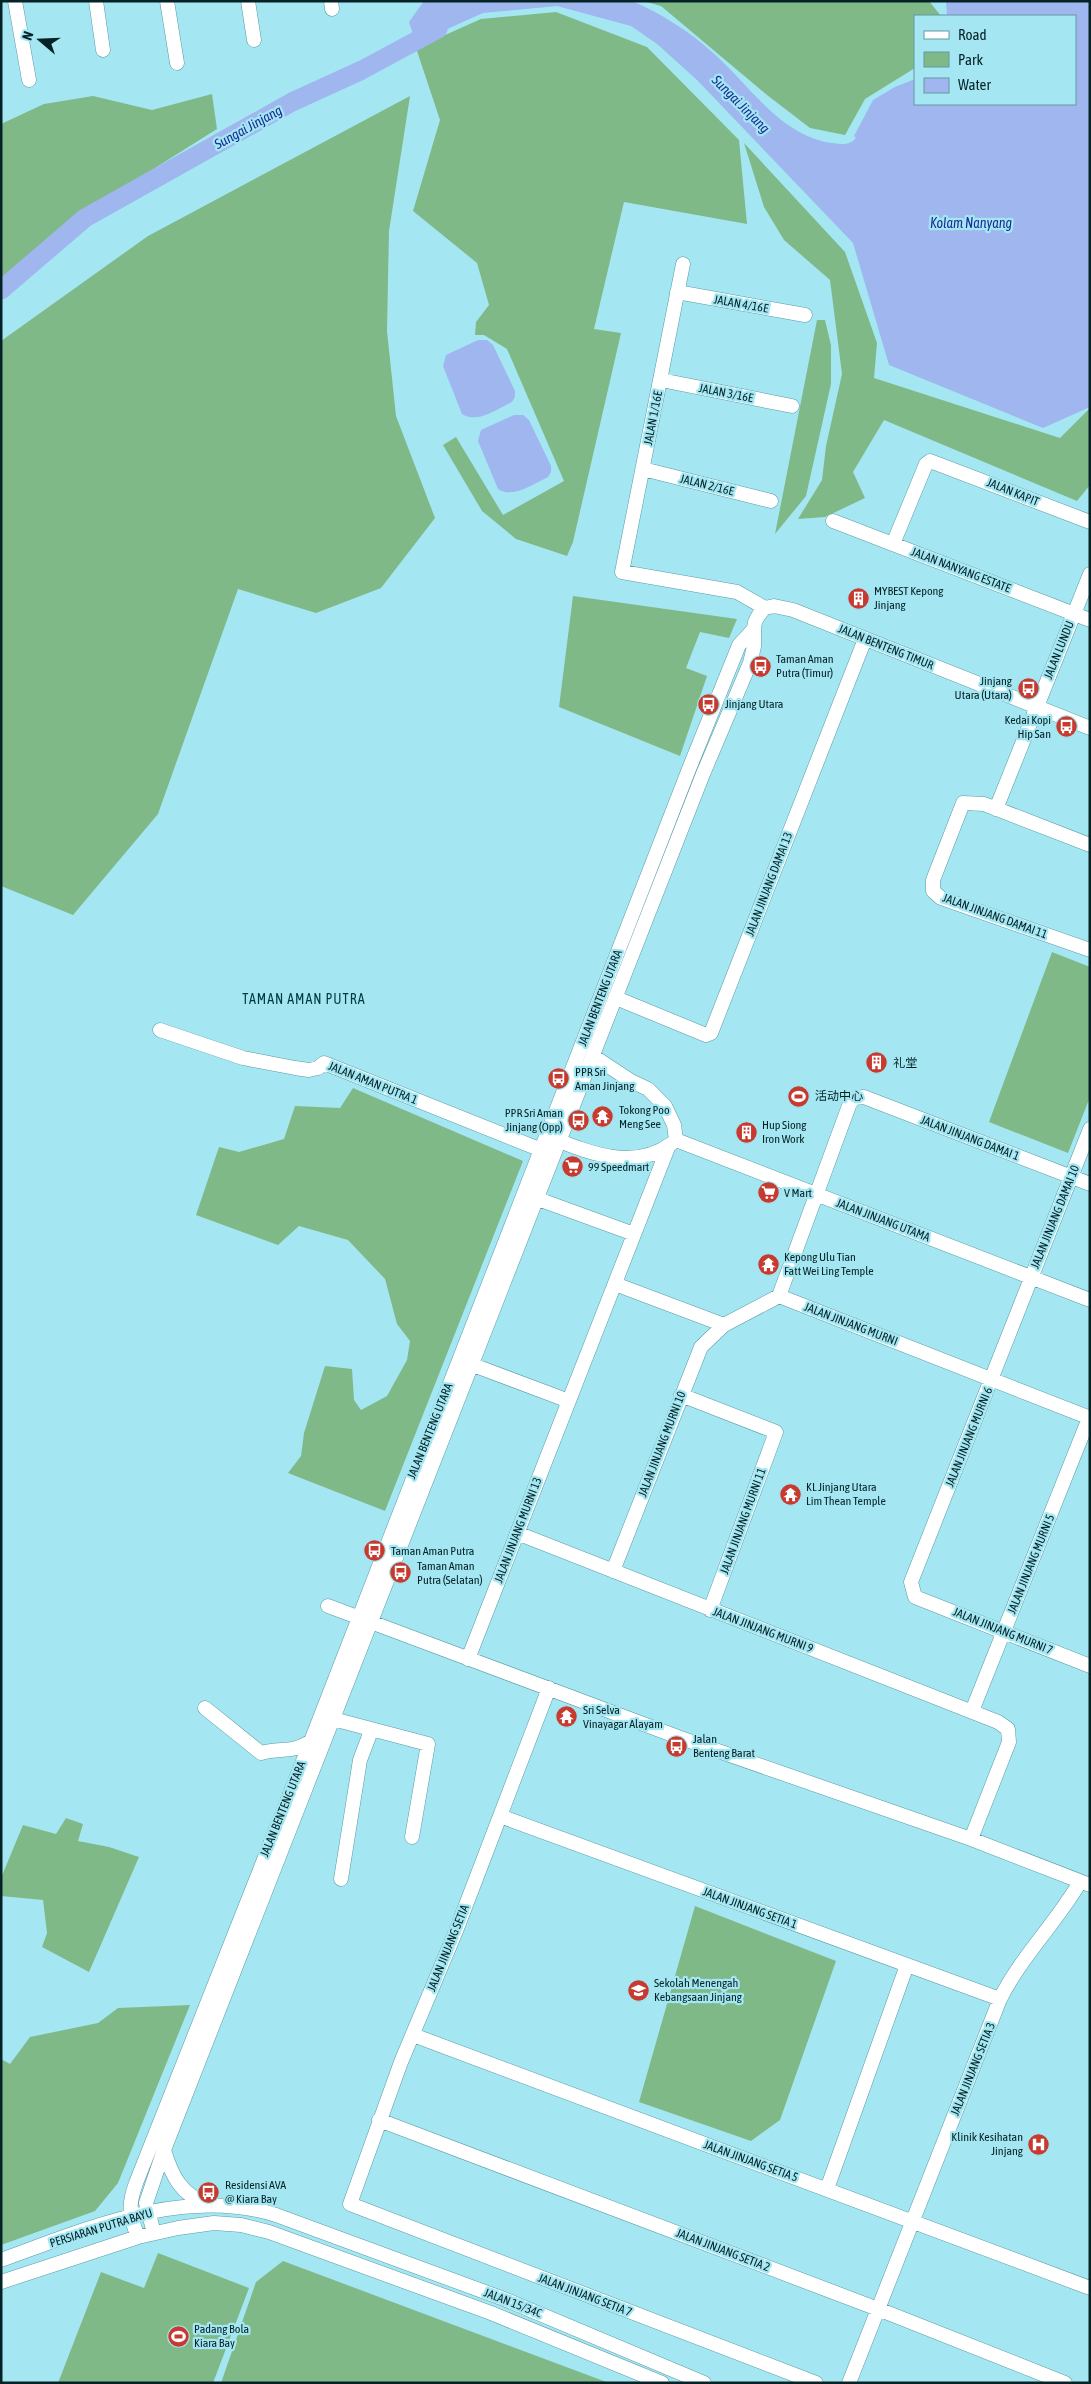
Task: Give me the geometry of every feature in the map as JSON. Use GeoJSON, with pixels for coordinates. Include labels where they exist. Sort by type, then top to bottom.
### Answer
{"type":"FeatureCollection","features":[{"type":"Feature","properties":{"kind":"street"},"geometry":{"type":"LineString","coordinates":[[16,1],[29,80]]}},
{"type":"Feature","properties":{"kind":"street"},"geometry":{"type":"LineString","coordinates":[[96,1],[103,50]]}},
{"type":"Feature","properties":{"kind":"street"},"geometry":{"type":"LineString","coordinates":[[167,1],[177,63]]}},
{"type":"Feature","properties":{"kind":"street"},"geometry":{"type":"LineString","coordinates":[[248,1],[254,40]]}},
{"type":"Feature","properties":{"kind":"street","name":"JALAN 1/16E"},"geometry":{"type":"LineString","coordinates":[[684,264],[622,572],[737,592],[765,608]]}},
{"type":"Feature","properties":{"kind":"street","name":"JALAN 4/16E"},"geometry":{"type":"LineString","coordinates":[[677,292],[805,315]]}},
{"type":"Feature","properties":{"kind":"street","name":"JALAN 3/16E"},"geometry":{"type":"LineString","coordinates":[[661,380],[792,406]]}},
{"type":"Feature","properties":{"kind":"street","name":"JALAN KAPIT"},"geometry":{"type":"LineString","coordinates":[[893,544],[926,464],[930,461],[1090,522]]}},
{"type":"Feature","properties":{"kind":"street","name":"JALAN 2/16E"},"geometry":{"type":"LineString","coordinates":[[643,469],[771,501]]}},
{"type":"Feature","properties":{"kind":"street","name":"JALAN NANYANG ESTATE"},"geometry":{"type":"LineString","coordinates":[[833,521],[1090,620]]}},
{"type":"Feature","properties":{"kind":"street","name":"JALAN LUNDU"},"geometry":{"type":"LineString","coordinates":[[996,809],[1090,574]]}},
{"type":"Feature","properties":{"kind":"street","name":"JALAN BENTENG TIMUR"},"geometry":{"type":"LineString","coordinates":[[765,608],[774,606],[793,610],[1090,728]]}},
{"type":"Feature","properties":{"kind":"street","name":"JALAN BENTENG UTARA"},"geometry":{"type":"LineString","coordinates":[[154,2233],[146,2203],[148,2192],[703,774],[750,663],[754,647],[752,631],[755,620],[765,608]]}},
{"type":"Feature","properties":{"kind":"street","name":"JALAN BENTENG UTARA"},"geometry":{"type":"LineString","coordinates":[[138,2237],[130,2217],[131,2198],[136,2183],[311,1740],[394,1522],[689,769],[739,645],[752,631]]}},
{"type":"Feature","properties":{"kind":"street","name":"JALAN JINJANG DAMAI 13"},"geometry":{"type":"LineString","coordinates":[[616,998],[706,1035],[711,1033],[865,639]]}},
{"type":"Feature","properties":{"kind":"street","name":"JALAN JINJANG DAMAI 11"},"geometry":{"type":"LineString","coordinates":[[996,809],[984,804],[964,803],[933,880],[933,891],[941,898],[1090,950]]}},
{"type":"Feature","properties":{"kind":"street"},"geometry":{"type":"LineString","coordinates":[[996,809],[1090,845]]}},
{"type":"Feature","properties":{"kind":"street","name":"JALAN AMAN PUTRA 1"},"geometry":{"type":"LineString","coordinates":[[160,1030],[243,1058],[309,1070],[318,1068],[324,1063],[554,1156]]}},
{"type":"Feature","properties":{"kind":"street"},"geometry":{"type":"LineString","coordinates":[[546,1136],[614,1159],[635,1158],[656,1152],[672,1142],[674,1125],[665,1106],[648,1089],[594,1056]]}},
{"type":"Feature","properties":{"kind":"street","name":"JALAN JINJANG DAMAI 1"},"geometry":{"type":"LineString","coordinates":[[816,1195],[850,1103],[856,1098],[864,1097],[1090,1184]]}},
{"type":"Feature","properties":{"kind":"street","name":"JALAN JINJANG DAMAI 10"},"geometry":{"type":"LineString","coordinates":[[1031,1277],[1090,1129]]}},
{"type":"Feature","properties":{"kind":"street","name":"JALAN JINJANG UTAMA"},"geometry":{"type":"LineString","coordinates":[[672,1142],[1090,1300]]}},
{"type":"Feature","properties":{"kind":"street","name":"JALAN JINJANG MURNI 13"},"geometry":{"type":"LineString","coordinates":[[468,1659],[634,1234],[672,1142]]}},
{"type":"Feature","properties":{"kind":"street"},"geometry":{"type":"LineString","coordinates":[[615,1284],[724,1325],[779,1296],[816,1195]]}},
{"type":"Feature","properties":{"kind":"street"},"geometry":{"type":"LineString","coordinates":[[538,1199],[634,1234]]}},
{"type":"Feature","properties":{"kind":"street","name":"JALAN JINJANG MURNI 6"},"geometry":{"type":"LineString","coordinates":[[915,1597],[911,1582],[1031,1277]]}},
{"type":"Feature","properties":{"kind":"street","name":"JALAN JINJANG MURNI"},"geometry":{"type":"LineString","coordinates":[[779,1296],[1089,1418]]}},
{"type":"Feature","properties":{"kind":"street","name":"JALAN JINJANG MURNI 10"},"geometry":{"type":"LineString","coordinates":[[613,1572],[701,1347],[724,1325]]}},
{"type":"Feature","properties":{"kind":"street"},"geometry":{"type":"LineString","coordinates":[[472,1365],[569,1401]]}},
{"type":"Feature","properties":{"kind":"street","name":"JALAN JINJANG MURNI 11"},"geometry":{"type":"LineString","coordinates":[[681,1395],[776,1432],[710,1610]]}},
{"type":"Feature","properties":{"kind":"street","name":"JALAN JINJANG MURNI 5"},"geometry":{"type":"LineString","coordinates":[[972,1711],[1089,1418]]}},
{"type":"Feature","properties":{"kind":"street"},"geometry":{"type":"LineString","coordinates":[[394,1522],[408,1528]]}},
{"type":"Feature","properties":{"kind":"street","name":"JALAN JINJANG MURNI 9"},"geometry":{"type":"LineString","coordinates":[[517,1533],[998,1722],[1008,1729],[1009,1742],[971,1839]]}},
{"type":"Feature","properties":{"kind":"street","name":"JALAN JINJANG MURNI 7"},"geometry":{"type":"LineString","coordinates":[[915,1597],[1090,1666]]}},
{"type":"Feature","properties":{"kind":"street"},"geometry":{"type":"LineString","coordinates":[[328,1606],[678,1737],[971,1839],[1085,1883]]}},
{"type":"Feature","properties":{"kind":"street","name":"JALAN JINJANG SETIA"},"geometry":{"type":"LineString","coordinates":[[354,2207],[350,2204],[351,2198],[379,2120],[456,1931],[549,1688]]}},
{"type":"Feature","properties":{"kind":"street"},"geometry":{"type":"LineString","coordinates":[[205,1708],[261,1753],[270,1750],[290,1751],[300,1748],[311,1740]]}},
{"type":"Feature","properties":{"kind":"street"},"geometry":{"type":"LineString","coordinates":[[333,1718],[428,1744],[412,1837]]}},
{"type":"Feature","properties":{"kind":"street"},"geometry":{"type":"LineString","coordinates":[[341,1879],[360,1760],[372,1730]]}},
{"type":"Feature","properties":{"kind":"street","name":"JALAN JINJANG SETIA 1"},"geometry":{"type":"LineString","coordinates":[[500,1816],[1000,1999]]}},
{"type":"Feature","properties":{"kind":"street","name":"JALAN JINJANG SETIA 3"},"geometry":{"type":"LineString","coordinates":[[849,2383],[1000,1999],[1008,1984],[1067,1904],[1085,1883]]}},
{"type":"Feature","properties":{"kind":"street"},"geometry":{"type":"LineString","coordinates":[[827,2189],[907,1965]]}},
{"type":"Feature","properties":{"kind":"street","name":"JALAN JINJANG SETIA 5"},"geometry":{"type":"LineString","coordinates":[[413,2034],[1090,2288]]}},
{"type":"Feature","properties":{"kind":"street","name":"JALAN JINJANG SETIA 2"},"geometry":{"type":"LineString","coordinates":[[379,2120],[878,2309],[1065,2383]]}},
{"type":"Feature","properties":{"kind":"street"},"geometry":{"type":"LineString","coordinates":[[164,2150],[175,2181],[184,2192],[208,2205]]}},
{"type":"Feature","properties":{"kind":"street","name":"PERSIARAN PUTRA BAYU"},"geometry":{"type":"LineString","coordinates":[[1,2260],[130,2217],[208,2205],[262,2211],[318,2231]]}},
{"type":"Feature","properties":{"kind":"street","name":"JALAN JINJANG SETIA 7"},"geometry":{"type":"LineString","coordinates":[[354,2207],[816,2383]]}},
{"type":"Feature","properties":{"kind":"street","name":"PERSIARAN PUTRA BAYU"},"geometry":{"type":"LineString","coordinates":[[1,2282],[138,2237],[196,2225],[241,2225],[313,2247]]}},
{"type":"Feature","properties":{"kind":"street","name":"JALAN 15/34C"},"geometry":{"type":"LineString","coordinates":[[318,2231],[504,2299],[704,2383]]}},
{"type":"Feature","properties":{"kind":"street","name":"JALAN 15/34C"},"geometry":{"type":"LineString","coordinates":[[313,2247],[491,2313],[662,2383]]}},
{"type":"Feature","properties":{"kind":"green space"},"geometry":{"type":"Polygon","coordinates":[[[643,1],[929,1],[940,15],[914,15],[914,69],[865,99],[845,135],[810,128],[767,95],[661,6],[643,1]]]}},
{"type":"Feature","properties":{"kind":"green space"},"geometry":{"type":"Polygon","coordinates":[[[556,12],[647,47],[739,140],[747,224],[624,202],[594,329],[621,333],[573,542],[567,556],[516,539],[482,511],[443,445],[456,437],[503,515],[564,481],[507,349],[484,335],[475,335],[476,322],[489,305],[477,263],[413,211],[440,120],[416,48],[481,19],[556,12]]]}},
{"type":"Feature","properties":{"kind":"green space"},"geometry":{"type":"Polygon","coordinates":[[[212,94],[217,129],[93,207],[1,283],[1,124],[44,104],[93,96],[152,110],[212,94]]]}},
{"type":"Feature","properties":{"kind":"green space"},"geometry":{"type":"Polygon","coordinates":[[[410,96],[389,231],[387,331],[396,416],[435,518],[381,588],[316,613],[238,589],[158,814],[73,915],[1,886],[1,341],[148,236],[410,96]]]}},
{"type":"Feature","properties":{"kind":"green space"},"geometry":{"type":"Polygon","coordinates":[[[744,143],[845,252],[877,343],[874,378],[1060,438],[1090,408],[1090,485],[1077,501],[884,420],[853,472],[865,498],[825,517],[798,519],[822,480],[826,446],[842,374],[830,280],[784,240],[764,207],[744,143]]]}},
{"type":"Feature","properties":{"kind":"green space"},"geometry":{"type":"Polygon","coordinates":[[[817,320],[825,320],[831,345],[831,384],[806,496],[775,534],[817,320]]]}},
{"type":"Feature","properties":{"kind":"green space"},"geometry":{"type":"Polygon","coordinates":[[[573,596],[737,619],[729,638],[700,632],[686,668],[707,676],[680,756],[559,707],[573,596]]]}},
{"type":"Feature","properties":{"kind":"green space"},"geometry":{"type":"Polygon","coordinates":[[[1052,952],[1090,967],[1090,1097],[1068,1153],[989,1122],[1052,952]]]}},
{"type":"Feature","properties":{"kind":"green space"},"geometry":{"type":"Polygon","coordinates":[[[353,1088],[523,1161],[385,1511],[288,1473],[301,1456],[304,1433],[325,1366],[352,1369],[354,1400],[361,1410],[387,1396],[407,1360],[410,1341],[397,1324],[385,1279],[348,1240],[299,1226],[278,1245],[196,1215],[219,1147],[239,1152],[284,1139],[295,1106],[340,1108],[353,1088]]]}},
{"type":"Feature","properties":{"kind":"green space"},"geometry":{"type":"Polygon","coordinates":[[[66,1818],[83,1824],[78,1841],[109,1847],[139,1857],[89,1972],[42,1947],[47,1933],[43,1900],[1,1896],[1,1878],[23,1825],[56,1834],[66,1818]]]}},
{"type":"Feature","properties":{"kind":"green space"},"geometry":{"type":"Polygon","coordinates":[[[695,1906],[836,1961],[780,2120],[751,2141],[639,2102],[695,1906]]]}},
{"type":"Feature","properties":{"kind":"green space"},"geometry":{"type":"Polygon","coordinates":[[[190,2005],[118,2183],[95,2211],[1,2245],[1,2059],[10,2064],[30,2037],[98,2023],[118,2008],[190,2005]]]}},
{"type":"Feature","properties":{"kind":"green space","name":"Padang Bola Kiara Bay"},"geometry":{"type":"Polygon","coordinates":[[[158,2253],[249,2288],[213,2383],[58,2383],[101,2272],[144,2288],[158,2253]]]}},
{"type":"Feature","properties":{"kind":"green space"},"geometry":{"type":"Polygon","coordinates":[[[283,2261],[609,2383],[221,2383],[256,2282],[283,2261]]]}},
{"type":"Feature","properties":{"kind":"water","name":"Kolam Nanyang"},"geometry":{"type":"Polygon","coordinates":[[[424,1],[632,1],[664,17],[694,37],[726,65],[766,107],[796,130],[813,138],[842,144],[851,142],[856,138],[854,136],[873,100],[895,87],[914,79],[914,105],[1076,105],[1076,15],[947,15],[946,1],[1090,1],[1090,407],[1043,428],[889,365],[853,243],[697,80],[657,44],[631,26],[557,6],[483,13],[416,43],[409,22],[424,1]]]}},
{"type":"Feature","properties":{"kind":"water"},"geometry":{"type":"Polygon","coordinates":[[[478,340],[487,340],[493,345],[515,391],[515,397],[512,402],[494,412],[468,417],[462,414],[443,366],[446,355],[478,340]]]}},
{"type":"Feature","properties":{"kind":"water"},"geometry":{"type":"Polygon","coordinates":[[[514,415],[523,415],[529,420],[551,466],[551,472],[548,477],[529,487],[504,492],[498,489],[478,441],[481,430],[514,415]]]}},
{"type":"Feature","properties":{"kind":"waterway","name":"Sungai Jinjang"},"geometry":{"type":"LineString","coordinates":[[1,290],[85,218],[292,102],[362,70],[438,29]]}},
{"type":"Feature","properties":{"kind":"place","name":"MYBEST Kepong Jinjang"},"geometry":{"type":"Point","coordinates":[858,598]}},
{"type":"Feature","properties":{"kind":"place","name":"Taman Aman Putra (Timur)"},"geometry":{"type":"Point","coordinates":[760,666]}},
{"type":"Feature","properties":{"kind":"place","name":"Jinjang Utara (Utara)"},"geometry":{"type":"Point","coordinates":[1028,688]}},
{"type":"Feature","properties":{"kind":"place","name":"Jinjang Utara"},"geometry":{"type":"Point","coordinates":[709,704]}},
{"type":"Feature","properties":{"kind":"place","name":"Kedai Kopi Hip San"},"geometry":{"type":"Point","coordinates":[1067,727]}},
{"type":"Feature","properties":{"kind":"place","name":"礼堂"},"geometry":{"type":"Point","coordinates":[877,1063]}},
{"type":"Feature","properties":{"kind":"place","name":"PPR Sri Aman Jinjang"},"geometry":{"type":"Point","coordinates":[559,1079]}},
{"type":"Feature","properties":{"kind":"place","name":"活动中心"},"geometry":{"type":"Point","coordinates":[799,1096]}},
{"type":"Feature","properties":{"kind":"place","name":"Tokong Poo Meng See"},"geometry":{"type":"Point","coordinates":[603,1117]}},
{"type":"Feature","properties":{"kind":"place","name":"PPR Sri Aman Jinjang (Opp)"},"geometry":{"type":"Point","coordinates":[579,1120]}},
{"type":"Feature","properties":{"kind":"place","name":"Hup Siong Iron Work"},"geometry":{"type":"Point","coordinates":[746,1132]}},
{"type":"Feature","properties":{"kind":"place","name":"99 Speedmart"},"geometry":{"type":"Point","coordinates":[572,1167]}},
{"type":"Feature","properties":{"kind":"place","name":"V Mart"},"geometry":{"type":"Point","coordinates":[768,1193]}},
{"type":"Feature","properties":{"kind":"place","name":"Kepong Ulu Tian Fatt Wei Ling Temple"},"geometry":{"type":"Point","coordinates":[768,1264]}},
{"type":"Feature","properties":{"kind":"place","name":"KL Jinjang Utara Lim Thean Temple"},"geometry":{"type":"Point","coordinates":[790,1494]}},
{"type":"Feature","properties":{"kind":"place","name":"Taman Aman Putra"},"geometry":{"type":"Point","coordinates":[375,1551]}},
{"type":"Feature","properties":{"kind":"place","name":"Taman Aman Putra (Selatan)"},"geometry":{"type":"Point","coordinates":[401,1573]}},
{"type":"Feature","properties":{"kind":"place","name":"Sri Selva Vinayagar Alayam"},"geometry":{"type":"Point","coordinates":[567,1717]}},
{"type":"Feature","properties":{"kind":"place","name":"Jalan Benteng Barat"},"geometry":{"type":"Point","coordinates":[677,1746]}},
{"type":"Feature","properties":{"kind":"place","name":"Sekolah Menengah Kebangsaan Jinjang"},"geometry":{"type":"Point","coordinates":[638,1990]}},
{"type":"Feature","properties":{"kind":"place","name":"Klinik Kesihatan Jinjang"},"geometry":{"type":"Point","coordinates":[1039,2144]}},
{"type":"Feature","properties":{"kind":"place","name":"Residensi AVA @ Kiara Bay"},"geometry":{"type":"Point","coordinates":[209,2192]}},
{"type":"Feature","properties":{"kind":"place","name":"Padang Bola Kiara Bay"},"geometry":{"type":"Point","coordinates":[178,2336]}},
{"type":"Feature","properties":{"kind":"district","name":"TAMAN AMAN PUTRA"},"geometry":{"type":"Point","coordinates":[304,999]}}]}
